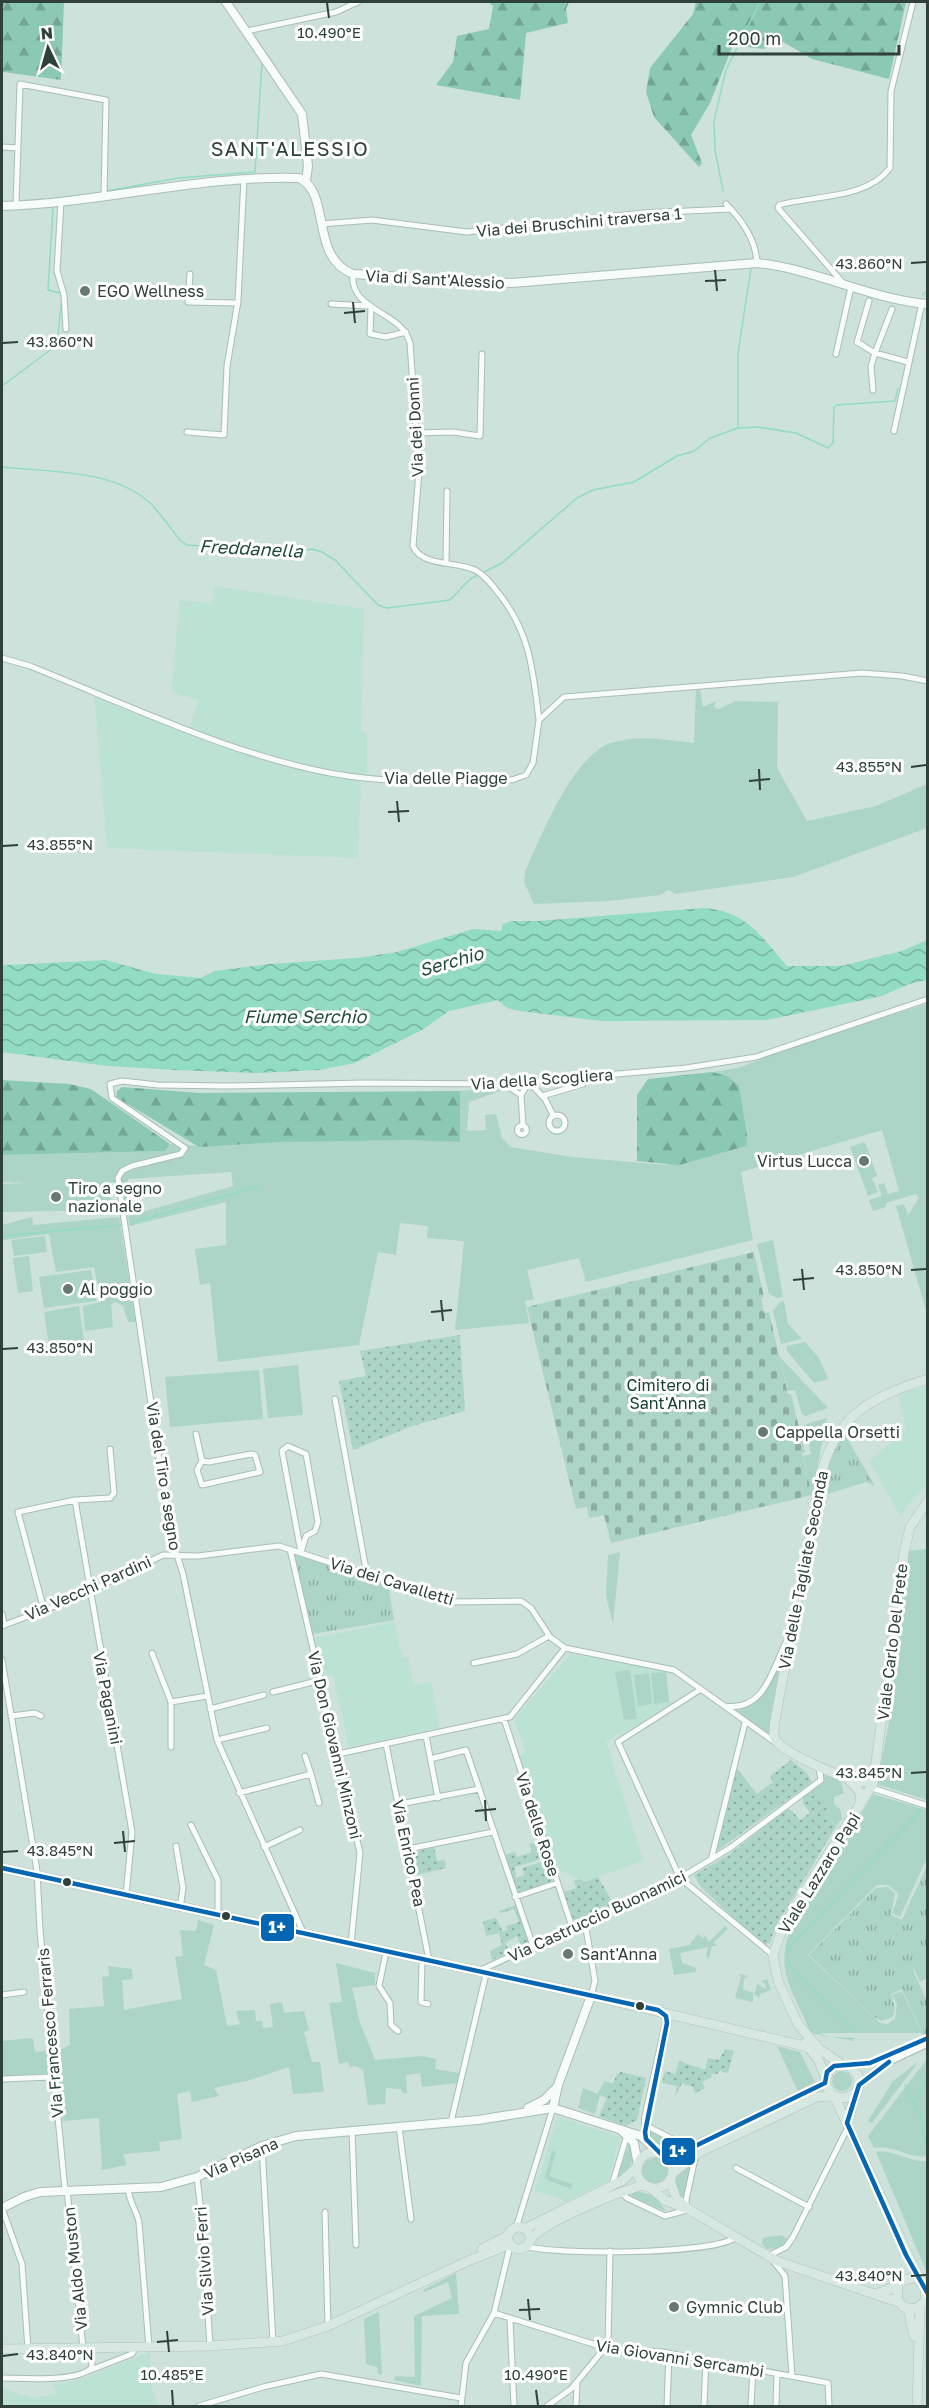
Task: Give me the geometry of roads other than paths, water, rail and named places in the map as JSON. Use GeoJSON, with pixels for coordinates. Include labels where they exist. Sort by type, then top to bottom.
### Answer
{"type":"FeatureCollection","features":[{"type":"Feature","properties":{"kind":"main road","name":"Via delle Tagliate Seconda"},"geometry":{"type":"LineString","coordinates":[[779,1744],[774,1736],[774,1724],[822,1467],[834,1442],[850,1418],[867,1403],[889,1391],[927,1379]]}},
{"type":"Feature","properties":{"kind":"main road","name":"Viale Carlo Del Prete"},"geometry":{"type":"LineString","coordinates":[[872,1788],[904,1553],[910,1527],[927,1501]]}},
{"type":"Feature","properties":{"kind":"main road","name":"Via dei Cavalletti"},"geometry":{"type":"LineString","coordinates":[[779,1744],[847,1779]]}},
{"type":"Feature","properties":{"kind":"main road"},"geometry":{"type":"LineString","coordinates":[[847,1779],[865,1782],[875,1775]]}},
{"type":"Feature","properties":{"kind":"main road"},"geometry":{"type":"LineString","coordinates":[[847,1779],[861,1793],[858,1810]]}},
{"type":"Feature","properties":{"kind":"main road","name":"Viale Lazzaro Papi"},"geometry":{"type":"LineString","coordinates":[[825,2080],[818,2059],[808,2047],[778,1981],[773,1955],[781,1932],[798,1901],[872,1788]]}},
{"type":"Feature","properties":{"kind":"main road"},"geometry":{"type":"LineString","coordinates":[[2,1868],[658,2010],[775,2037],[808,2047]]}},
{"type":"Feature","properties":{"kind":"main road"},"geometry":{"type":"LineString","coordinates":[[775,2037],[794,2037],[799,2025]]}},
{"type":"Feature","properties":{"kind":"main road","name":"Viale Lazzaro Papi"},"geometry":{"type":"LineString","coordinates":[[799,2025],[819,2049],[841,2064]]}},
{"type":"Feature","properties":{"kind":"main road"},"geometry":{"type":"LineString","coordinates":[[2,2349],[210,2346],[273,2342],[294,2338],[328,2326],[508,2243],[524,2246],[540,2230],[621,2192],[647,2186],[661,2187],[693,2151],[825,2080],[831,2068],[841,2064],[852,2066],[858,2075],[857,2089],[847,2125]]}},
{"type":"Feature","properties":{"kind":"main road"},"geometry":{"type":"LineString","coordinates":[[825,2080],[906,2254],[926,2287],[927,2296],[923,2307],[917,2350],[917,2406]]}},
{"type":"Feature","properties":{"kind":"main road"},"geometry":{"type":"LineString","coordinates":[[468,2261],[508,2243],[516,2228],[526,2228],[628,2177],[646,2155],[693,2151],[817,2097],[844,2098],[857,2089]]}},
{"type":"Feature","properties":{"kind":"main road"},"geometry":{"type":"LineString","coordinates":[[660,2153],[671,2163],[671,2177],[676,2198],[688,2209]]}},
{"type":"Feature","properties":{"kind":"main road"},"geometry":{"type":"LineString","coordinates":[[638,2166],[639,2178],[665,2200],[688,2209],[768,2255],[793,2267],[898,2302],[908,2309],[923,2307]]}},
{"type":"Feature","properties":{"kind":"main road"},"geometry":{"type":"LineString","coordinates":[[526,2228],[531,2239]]}},
{"type":"Feature","properties":{"kind":"main road"},"geometry":{"type":"LineString","coordinates":[[898,2302],[906,2254]]}},
{"type":"Feature","properties":{"kind":"main road"},"geometry":{"type":"LineString","coordinates":[[874,2293],[887,2292],[902,2283],[920,2280]]}},
{"type":"Feature","properties":{"kind":"main road"},"geometry":{"type":"LineString","coordinates":[[908,2309],[917,2350]]}},
{"type":"Feature","properties":{"kind":"main road"},"geometry":{"type":"LineString","coordinates":[[917,2350],[927,2323]]}},
{"type":"Feature","properties":{"kind":"street"},"geometry":{"type":"LineString","coordinates":[[2,206],[61,201],[104,193],[244,177],[299,178],[306,181],[308,166],[302,114],[226,2]]}},
{"type":"Feature","properties":{"kind":"street"},"geometry":{"type":"LineString","coordinates":[[247,31],[336,12],[358,2]]}},
{"type":"Feature","properties":{"kind":"street"},"geometry":{"type":"LineString","coordinates":[[836,354],[848,286],[780,211],[778,205],[850,192],[883,177],[890,168],[891,91],[913,2]]}},
{"type":"Feature","properties":{"kind":"street"},"geometry":{"type":"LineString","coordinates":[[16,205],[20,84],[106,100],[104,193]]}},
{"type":"Feature","properties":{"kind":"street"},"geometry":{"type":"LineString","coordinates":[[2,147],[18,148]]}},
{"type":"Feature","properties":{"kind":"street"},"geometry":{"type":"LineString","coordinates":[[187,432],[224,435],[227,366],[237,303],[244,177]]}},
{"type":"Feature","properties":{"kind":"street","name":"Via di Sant'Alessio"},"geometry":{"type":"LineString","coordinates":[[306,181],[313,190],[320,224],[333,260],[345,271],[353,274],[512,283],[757,263],[790,269],[848,286],[925,304]]}},
{"type":"Feature","properties":{"kind":"street"},"geometry":{"type":"LineString","coordinates":[[61,201],[57,271],[64,295],[66,329]]}},
{"type":"Feature","properties":{"kind":"street","name":"Via dei Bruschini traversa 1"},"geometry":{"type":"LineString","coordinates":[[320,224],[372,220],[466,232],[729,206],[744,225],[753,242],[757,263]]}},
{"type":"Feature","properties":{"kind":"street"},"geometry":{"type":"LineString","coordinates":[[190,274],[188,302],[237,303]]}},
{"type":"Feature","properties":{"kind":"street"},"geometry":{"type":"LineString","coordinates":[[353,274],[355,289],[370,307],[398,323],[406,332]]}},
{"type":"Feature","properties":{"kind":"street"},"geometry":{"type":"LineString","coordinates":[[869,302],[857,342],[874,353],[908,362]]}},
{"type":"Feature","properties":{"kind":"street"},"geometry":{"type":"LineString","coordinates":[[331,304],[370,307]]}},
{"type":"Feature","properties":{"kind":"street"},"geometry":{"type":"LineString","coordinates":[[894,431],[908,362],[925,304]]}},
{"type":"Feature","properties":{"kind":"street"},"geometry":{"type":"LineString","coordinates":[[370,307],[369,332],[374,337],[406,332]]}},
{"type":"Feature","properties":{"kind":"street"},"geometry":{"type":"LineString","coordinates":[[873,390],[871,366],[874,353],[892,309]]}},
{"type":"Feature","properties":{"kind":"street","name":"Via dei Donni"},"geometry":{"type":"LineString","coordinates":[[406,332],[410,343],[418,471],[412,546],[421,556],[477,570],[517,618],[525,635],[533,671],[539,720]]}},
{"type":"Feature","properties":{"kind":"street"},"geometry":{"type":"LineString","coordinates":[[416,433],[453,432],[480,436],[482,354]]}},
{"type":"Feature","properties":{"kind":"street"},"geometry":{"type":"LineString","coordinates":[[446,563],[447,491]]}},
{"type":"Feature","properties":{"kind":"street","name":"Via delle Piagge"},"geometry":{"type":"LineString","coordinates":[[2,658],[30,666],[211,738],[297,765],[349,776],[512,780],[526,775],[533,763],[539,720]]}},
{"type":"Feature","properties":{"kind":"street"},"geometry":{"type":"LineString","coordinates":[[539,720],[564,697],[579,694],[862,674],[902,676],[927,681]]}},
{"type":"Feature","properties":{"kind":"street","name":"Via della Scogliera"},"geometry":{"type":"LineString","coordinates":[[110,1084],[122,1081],[158,1085],[238,1086],[364,1083],[504,1084],[686,1068],[756,1057],[927,999]]}},
{"type":"Feature","properties":{"kind":"street"},"geometry":{"type":"LineString","coordinates":[[523,1125],[521,1095],[529,1082],[542,1096],[553,1115]]}},
{"type":"Feature","properties":{"kind":"street","name":"Via del Tiro a segno"},"geometry":{"type":"LineString","coordinates":[[110,1084],[112,1098],[184,1148],[181,1154],[126,1168],[118,1178],[170,1533],[191,1612],[216,1740],[304,1934]]}},
{"type":"Feature","properties":{"kind":"street"},"geometry":{"type":"LineString","coordinates":[[504,1084],[521,1095]]}},
{"type":"Feature","properties":{"kind":"street"},"geometry":{"type":"LineString","coordinates":[[542,1096],[583,1084]]}},
{"type":"Feature","properties":{"kind":"street"},"geometry":{"type":"LineString","coordinates":[[525,1090],[535,1089]]}},
{"type":"Feature","properties":{"kind":"street"},"geometry":{"type":"LineString","coordinates":[[334,1399],[367,1575]]}},
{"type":"Feature","properties":{"kind":"street"},"geometry":{"type":"LineString","coordinates":[[196,1434],[202,1461],[197,1470],[202,1485],[260,1472],[255,1455],[251,1454],[209,1462],[202,1461]]}},
{"type":"Feature","properties":{"kind":"street"},"geometry":{"type":"LineString","coordinates":[[288,1446],[306,1454],[318,1522],[315,1531],[306,1536],[301,1552],[282,1451],[288,1446]]}},
{"type":"Feature","properties":{"kind":"street"},"geometry":{"type":"LineString","coordinates":[[44,1611],[18,1512],[75,1500],[110,1498],[114,1493],[110,1449]]}},
{"type":"Feature","properties":{"kind":"street","name":"Via Paganini"},"geometry":{"type":"LineString","coordinates":[[75,1500],[132,1832],[126,1896]]}},
{"type":"Feature","properties":{"kind":"street","name":"Via dei Cavalletti"},"geometry":{"type":"LineString","coordinates":[[176,1555],[198,1556],[279,1546],[452,1602],[521,1601],[531,1608],[549,1636],[565,1648],[604,1658],[663,1666],[681,1674],[745,1723],[779,1744]]}},
{"type":"Feature","properties":{"kind":"street","name":"Via Don Giovanni Minzoni"},"geometry":{"type":"LineString","coordinates":[[291,1549],[360,1853],[351,1944]]}},
{"type":"Feature","properties":{"kind":"street","name":"Via Vecchi Pardini"},"geometry":{"type":"LineString","coordinates":[[3,1625],[89,1592],[163,1555],[176,1555]]}},
{"type":"Feature","properties":{"kind":"street"},"geometry":{"type":"LineString","coordinates":[[2,1614],[3,1625]]}},
{"type":"Feature","properties":{"kind":"street"},"geometry":{"type":"LineString","coordinates":[[714,1706],[741,1707],[753,1702],[762,1690],[790,1635]]}},
{"type":"Feature","properties":{"kind":"street"},"geometry":{"type":"LineString","coordinates":[[474,1663],[517,1654],[549,1636]]}},
{"type":"Feature","properties":{"kind":"street"},"geometry":{"type":"LineString","coordinates":[[338,1754],[504,1719],[519,1708],[565,1648]]}},
{"type":"Feature","properties":{"kind":"street"},"geometry":{"type":"LineString","coordinates":[[152,1653],[171,1702],[171,1747]]}},
{"type":"Feature","properties":{"kind":"street","name":"Via Francesco Ferraris"},"geometry":{"type":"LineString","coordinates":[[2,1660],[34,1848],[53,2077],[66,2190]]}},
{"type":"Feature","properties":{"kind":"street"},"geometry":{"type":"LineString","coordinates":[[273,1692],[321,1680]]}},
{"type":"Feature","properties":{"kind":"street"},"geometry":{"type":"LineString","coordinates":[[701,1689],[618,1742],[680,1878],[773,1955]]}},
{"type":"Feature","properties":{"kind":"street"},"geometry":{"type":"LineString","coordinates":[[210,1709],[264,1695]]}},
{"type":"Feature","properties":{"kind":"street"},"geometry":{"type":"LineString","coordinates":[[171,1702],[207,1696]]}},
{"type":"Feature","properties":{"kind":"street"},"geometry":{"type":"LineString","coordinates":[[11,1716],[34,1713],[41,1716]]}},
{"type":"Feature","properties":{"kind":"street","name":"Via delle Rose"},"geometry":{"type":"LineString","coordinates":[[504,1719],[573,1927]]}},
{"type":"Feature","properties":{"kind":"street"},"geometry":{"type":"LineString","coordinates":[[711,1860],[745,1723]]}},
{"type":"Feature","properties":{"kind":"street"},"geometry":{"type":"LineString","coordinates":[[216,1740],[267,1728]]}},
{"type":"Feature","properties":{"kind":"street"},"geometry":{"type":"LineString","coordinates":[[426,1736],[438,1798]]}},
{"type":"Feature","properties":{"kind":"street","name":"Via Enrico Pea"},"geometry":{"type":"LineString","coordinates":[[386,1744],[430,1955],[425,1961],[421,2002],[428,2004]]}},
{"type":"Feature","properties":{"kind":"street"},"geometry":{"type":"LineString","coordinates":[[430,1759],[466,1750],[533,1946]]}},
{"type":"Feature","properties":{"kind":"street"},"geometry":{"type":"LineString","coordinates":[[305,1756],[319,1803]]}},
{"type":"Feature","properties":{"kind":"street","name":"Via Castruccio Buonamici"},"geometry":{"type":"LineString","coordinates":[[475,1972],[680,1878],[711,1860],[821,1780],[822,1772],[818,1766]]}},
{"type":"Feature","properties":{"kind":"street"},"geometry":{"type":"LineString","coordinates":[[239,1793],[310,1774]]}},
{"type":"Feature","properties":{"kind":"street"},"geometry":{"type":"LineString","coordinates":[[872,1788],[927,1806]]}},
{"type":"Feature","properties":{"kind":"street"},"geometry":{"type":"LineString","coordinates":[[400,1804],[479,1789]]}},
{"type":"Feature","properties":{"kind":"street"},"geometry":{"type":"LineString","coordinates":[[191,1825],[218,1880],[218,1916]]}},
{"type":"Feature","properties":{"kind":"street"},"geometry":{"type":"LineString","coordinates":[[264,1847],[300,1830]]}},
{"type":"Feature","properties":{"kind":"street"},"geometry":{"type":"LineString","coordinates":[[408,1849],[493,1832]]}},
{"type":"Feature","properties":{"kind":"street"},"geometry":{"type":"LineString","coordinates":[[176,1846],[183,1888],[180,1908]]}},
{"type":"Feature","properties":{"kind":"street"},"geometry":{"type":"LineString","coordinates":[[515,1897],[557,1883]]}},
{"type":"Feature","properties":{"kind":"street"},"geometry":{"type":"LineString","coordinates":[[585,1923],[595,1978],[591,1996]]}},
{"type":"Feature","properties":{"kind":"street"},"geometry":{"type":"LineString","coordinates":[[386,1952],[379,1986],[390,2003],[390,2025],[398,2031]]}},
{"type":"Feature","properties":{"kind":"street"},"geometry":{"type":"LineString","coordinates":[[451,2122],[486,1974]]}},
{"type":"Feature","properties":{"kind":"street"},"geometry":{"type":"LineString","coordinates":[[2,1995],[24,1992]]}},
{"type":"Feature","properties":{"kind":"street","name":"Via Pisana"},"geometry":{"type":"LineString","coordinates":[[2,2208],[34,2194],[66,2190],[161,2187],[197,2177],[262,2146],[304,2134],[451,2122],[553,2108],[558,2085],[591,1996]]}},
{"type":"Feature","properties":{"kind":"street"},"geometry":{"type":"LineString","coordinates":[[646,2139],[645,2125],[667,2023],[666,2016],[658,2010]]}},
{"type":"Feature","properties":{"kind":"street"},"geometry":{"type":"LineString","coordinates":[[667,2023],[674,2018],[694,2020]]}},
{"type":"Feature","properties":{"kind":"street"},"geometry":{"type":"LineString","coordinates":[[852,2066],[878,2060],[927,2041]]}},
{"type":"Feature","properties":{"kind":"street"},"geometry":{"type":"LineString","coordinates":[[857,2089],[881,2066],[927,2041]]}},
{"type":"Feature","properties":{"kind":"street"},"geometry":{"type":"LineString","coordinates":[[2,2079],[53,2077]]}},
{"type":"Feature","properties":{"kind":"street","name":"Via Pisana"},"geometry":{"type":"LineString","coordinates":[[520,2112],[544,2100],[558,2085]]}},
{"type":"Feature","properties":{"kind":"street"},"geometry":{"type":"LineString","coordinates":[[516,2228],[553,2108],[646,2139],[660,2153]]}},
{"type":"Feature","properties":{"kind":"street"},"geometry":{"type":"LineString","coordinates":[[621,2192],[627,2198],[665,2216],[688,2209],[686,2200],[693,2151],[645,2125]]}},
{"type":"Feature","properties":{"kind":"street"},"geometry":{"type":"LineString","coordinates":[[792,2376],[785,2276],[768,2255],[786,2247],[809,2207],[847,2125]]}},
{"type":"Feature","properties":{"kind":"street"},"geometry":{"type":"LineString","coordinates":[[399,2127],[411,2219]]}},
{"type":"Feature","properties":{"kind":"street"},"geometry":{"type":"LineString","coordinates":[[352,2130],[356,2246]]}},
{"type":"Feature","properties":{"kind":"street"},"geometry":{"type":"LineString","coordinates":[[624,2133],[635,2145],[638,2166]]}},
{"type":"Feature","properties":{"kind":"street"},"geometry":{"type":"LineString","coordinates":[[612,2186],[624,2133]]}},
{"type":"Feature","properties":{"kind":"street"},"geometry":{"type":"LineString","coordinates":[[262,2146],[273,2342]]}},
{"type":"Feature","properties":{"kind":"street"},"geometry":{"type":"LineString","coordinates":[[736,2168],[809,2207]]}},
{"type":"Feature","properties":{"kind":"street","name":"Via Silvio Ferri"},"geometry":{"type":"LineString","coordinates":[[197,2177],[210,2346]]}},
{"type":"Feature","properties":{"kind":"street"},"geometry":{"type":"LineString","coordinates":[[128,2189],[130,2205],[136,2210],[139,2222],[149,2347]]}},
{"type":"Feature","properties":{"kind":"street","name":"Via Aldo Muston"},"geometry":{"type":"LineString","coordinates":[[66,2190],[87,2348],[92,2364],[88,2372]]}},
{"type":"Feature","properties":{"kind":"street"},"geometry":{"type":"LineString","coordinates":[[2,2208],[22,2264],[28,2349]]}},
{"type":"Feature","properties":{"kind":"street"},"geometry":{"type":"LineString","coordinates":[[325,2212],[328,2326]]}},
{"type":"Feature","properties":{"kind":"street"},"geometry":{"type":"LineString","coordinates":[[524,2246],[610,2251],[716,2245],[731,2241],[738,2236]]}},
{"type":"Feature","properties":{"kind":"street"},"geometry":{"type":"LineString","coordinates":[[461,2406],[469,2355],[487,2329],[494,2313],[508,2243]]}},
{"type":"Feature","properties":{"kind":"street"},"geometry":{"type":"LineString","coordinates":[[493,2250],[506,2258]]}},
{"type":"Feature","properties":{"kind":"street"},"geometry":{"type":"LineString","coordinates":[[549,2406],[577,2382],[606,2348],[610,2251]]}},
{"type":"Feature","properties":{"kind":"street","name":"Via Giovanni Sercambi"},"geometry":{"type":"LineString","coordinates":[[494,2313],[606,2348],[706,2360],[828,2384],[829,2406]]}},
{"type":"Feature","properties":{"kind":"street"},"geometry":{"type":"LineString","coordinates":[[510,2319],[514,2406]]}},
{"type":"Feature","properties":{"kind":"street"},"geometry":{"type":"LineString","coordinates":[[2,2378],[57,2377],[88,2372],[132,2354],[136,2347]]}},
{"type":"Feature","properties":{"kind":"street"},"geometry":{"type":"LineString","coordinates":[[667,2406],[669,2354]]}},
{"type":"Feature","properties":{"kind":"street"},"geometry":{"type":"LineString","coordinates":[[704,2406],[706,2360]]}},
{"type":"Feature","properties":{"kind":"street"},"geometry":{"type":"LineString","coordinates":[[751,2406],[753,2369]]}},
{"type":"Feature","properties":{"kind":"street"},"geometry":{"type":"LineString","coordinates":[[199,2406],[272,2384],[321,2374],[461,2398]]}},
{"type":"Feature","properties":{"kind":"street"},"geometry":{"type":"LineString","coordinates":[[776,2406],[777,2374]]}},
{"type":"Feature","properties":{"kind":"street"},"geometry":{"type":"LineString","coordinates":[[576,2406],[577,2382]]}},
{"type":"Feature","properties":{"kind":"water"},"geometry":{"type":"Polygon","coordinates":[[[704,908],[719,910],[742,920],[760,935],[787,966],[841,966],[902,951],[927,940],[927,980],[909,984],[882,996],[767,1020],[601,1021],[520,1011],[507,1008],[498,1000],[449,1011],[422,1030],[355,1063],[319,1070],[257,1073],[175,1070],[108,1066],[2,1052],[2,966],[106,960],[156,974],[200,978],[215,971],[270,964],[357,958],[397,952],[473,929],[501,931],[503,924],[512,921],[704,908]]]}},
{"type":"Feature","properties":{"kind":"waterway"},"geometry":{"type":"LineString","coordinates":[[723,191],[715,150],[714,121],[726,70],[760,2]]}},
{"type":"Feature","properties":{"kind":"waterway"},"geometry":{"type":"LineString","coordinates":[[107,191],[178,178],[255,172],[262,62]]}},
{"type":"Feature","properties":{"kind":"waterway"},"geometry":{"type":"LineString","coordinates":[[57,198],[103,192]]}},
{"type":"Feature","properties":{"kind":"waterway"},"geometry":{"type":"LineString","coordinates":[[2,386],[57,345],[62,297],[60,293],[48,290],[53,207]]}},
{"type":"Feature","properties":{"kind":"waterway"},"geometry":{"type":"LineString","coordinates":[[738,427],[738,353],[751,268]]}},
{"type":"Feature","properties":{"kind":"waterway"},"geometry":{"type":"LineString","coordinates":[[923,295],[928,289]]}},
{"type":"Feature","properties":{"kind":"waterway","name":"Freddanella"},"geometry":{"type":"LineString","coordinates":[[482,573],[502,563],[577,498],[593,490],[634,482],[677,456],[694,451],[710,438],[738,428],[758,427],[796,433],[828,448],[833,443],[834,407],[895,401],[898,388]]}},
{"type":"Feature","properties":{"kind":"waterway","name":"Freddanella"},"geometry":{"type":"LineString","coordinates":[[2,467],[78,474],[116,483],[148,501],[180,540],[187,545],[294,552],[312,549],[322,552],[335,560],[378,605],[387,608],[450,600],[470,579],[478,575]]}},
{"type":"Feature","properties":{"kind":"waterway"},"geometry":{"type":"LineString","coordinates":[[131,1223],[259,1186]]}},
{"type":"Feature","properties":{"kind":"waterway"},"geometry":{"type":"LineString","coordinates":[[2,1236],[121,1225]]}},
{"type":"Feature","properties":{"kind":"waterway"},"geometry":{"type":"LineString","coordinates":[[925,1797],[928,1784]]}},
{"type":"Feature","properties":{"kind":"waterway"},"geometry":{"type":"LineString","coordinates":[[854,2032],[793,1970],[787,1957],[789,1947],[922,1810]]}},
{"type":"Feature","properties":{"kind":"waterway"},"geometry":{"type":"LineString","coordinates":[[915,2103],[928,2077]]}},
{"type":"Feature","properties":{"kind":"waterway"},"geometry":{"type":"LineString","coordinates":[[905,2085],[921,2116],[928,2157]]}},
{"type":"Feature","properties":{"kind":"place","name":"EGO Wellness"},"geometry":{"type":"Point","coordinates":[85,291]}},
{"type":"Feature","properties":{"kind":"place","name":"Virtus Lucca"},"geometry":{"type":"Point","coordinates":[864,1161]}},
{"type":"Feature","properties":{"kind":"place","name":"Tiro a segno nazionale"},"geometry":{"type":"Point","coordinates":[56,1197]}},
{"type":"Feature","properties":{"kind":"place","name":"Al poggio"},"geometry":{"type":"Point","coordinates":[68,1289]}},
{"type":"Feature","properties":{"kind":"place","name":"Cappella Orsetti"},"geometry":{"type":"Point","coordinates":[763,1432]}},
{"type":"Feature","properties":{"kind":"place","name":"Sant'Anna"},"geometry":{"type":"Point","coordinates":[568,1954]}},
{"type":"Feature","properties":{"kind":"place","name":"Gymnic Club"},"geometry":{"type":"Point","coordinates":[674,2307]}},
{"type":"Feature","properties":{"kind":"district","name":"SANT'ALESSIO"},"geometry":{"type":"Point","coordinates":[290,148]}},
{"type":"Feature","properties":{"kind":"water label","name":"Serchio"},"geometry":{"type":"Point","coordinates":[451,961]}},
{"type":"Feature","properties":{"kind":"water label","name":"Fiume Serchio"},"geometry":{"type":"Point","coordinates":[305,1016]}},
{"type":"Feature","properties":{"kind":"park label","name":"Cimitero di Sant'Anna"},"geometry":{"type":"Point","coordinates":[668,1394]}}]}
